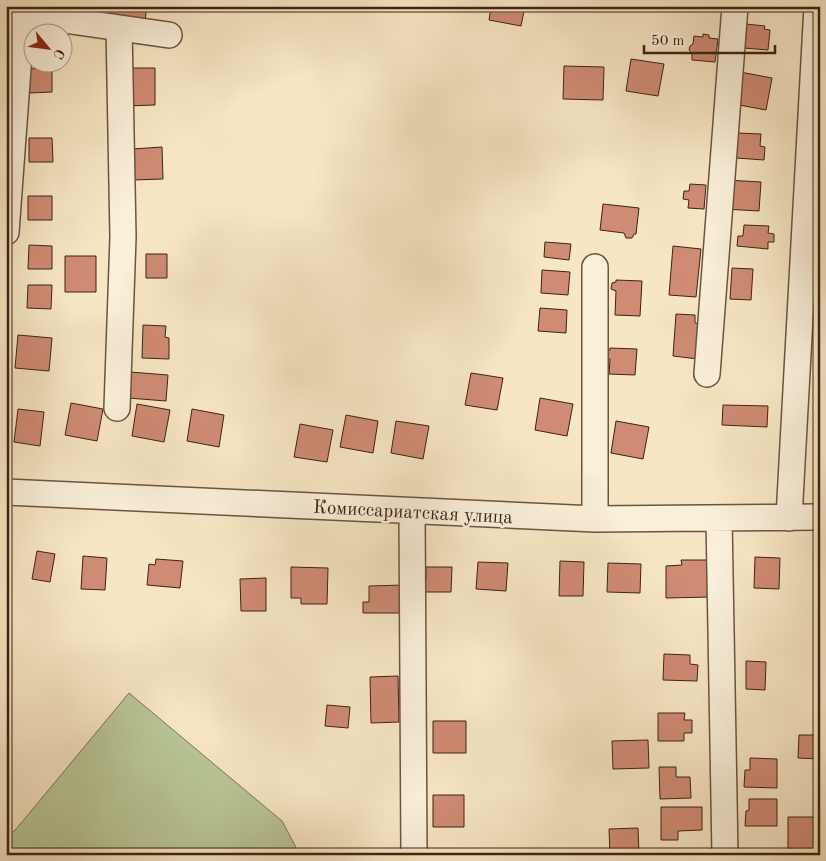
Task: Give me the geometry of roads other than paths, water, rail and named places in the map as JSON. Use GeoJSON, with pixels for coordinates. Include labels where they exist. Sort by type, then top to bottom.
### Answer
{"type":"FeatureCollection","features":[{"type":"Feature","properties":{"kind":"street"},"geometry":{"type":"LineString","coordinates":[[707,374],[735,6]]}},
{"type":"Feature","properties":{"kind":"street"},"geometry":{"type":"LineString","coordinates":[[6,232],[24,10],[119,28],[169,35]]}},
{"type":"Feature","properties":{"kind":"street"},"geometry":{"type":"LineString","coordinates":[[789,518],[818,20]]}},
{"type":"Feature","properties":{"kind":"street"},"geometry":{"type":"LineString","coordinates":[[117,408],[123,237],[119,28]]}},
{"type":"Feature","properties":{"kind":"street"},"geometry":{"type":"LineString","coordinates":[[594,519],[595,267]]}},
{"type":"Feature","properties":{"kind":"street","name":"Комиссариатская улица"},"geometry":{"type":"LineString","coordinates":[[6,492],[594,519],[820,517]]}},
{"type":"Feature","properties":{"kind":"street"},"geometry":{"type":"LineString","coordinates":[[412,511],[414,855]]}},
{"type":"Feature","properties":{"kind":"street"},"geometry":{"type":"LineString","coordinates":[[719,518],[725,855]]}}]}
